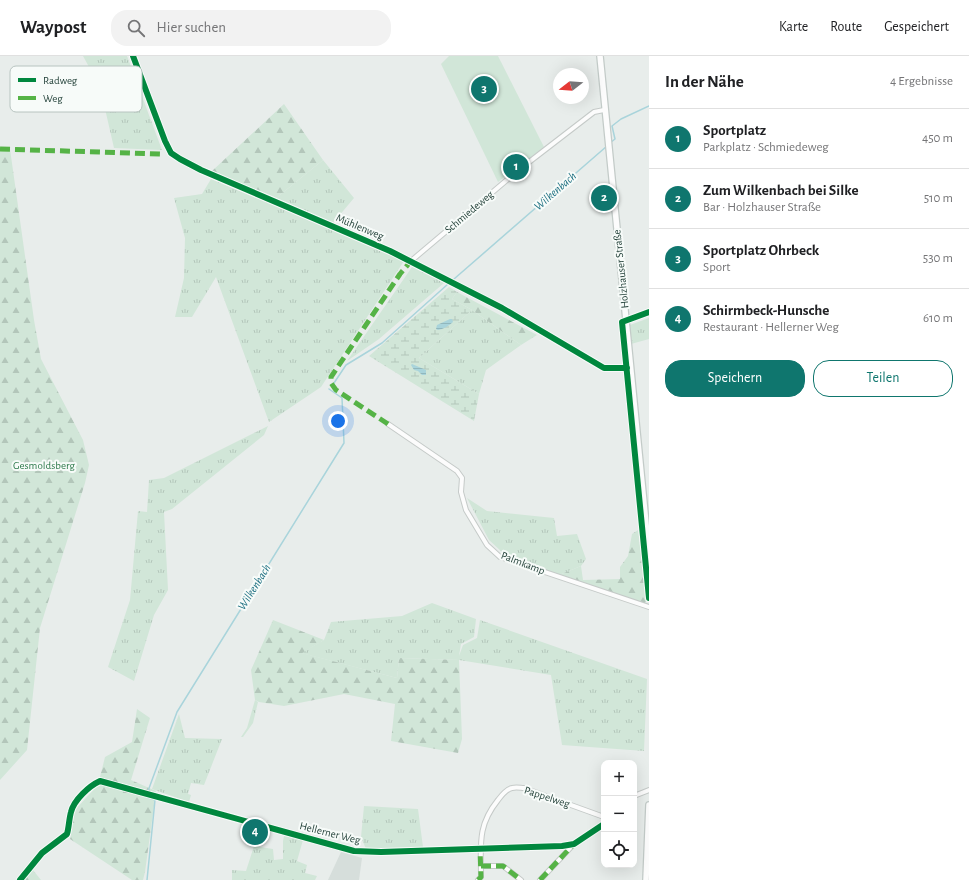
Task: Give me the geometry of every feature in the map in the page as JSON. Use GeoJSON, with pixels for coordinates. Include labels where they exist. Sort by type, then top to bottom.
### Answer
{"type":"FeatureCollection","features":[{"type":"Feature","properties":{"kind":"street","name":"Mühlenweg"},"geometry":{"type":"LineString","coordinates":[[134,56],[138,66]]}},
{"type":"Feature","properties":{"kind":"street","name":"Holzhauser Straße"},"geometry":{"type":"LineString","coordinates":[[600,56],[604,110],[649,554]]}},
{"type":"Feature","properties":{"kind":"street","name":"Mühlenweg"},"geometry":{"type":"LineString","coordinates":[[142,78],[165,141],[171,153],[180,159],[201,170],[411,261],[502,308],[604,368],[630,368]]}},
{"type":"Feature","properties":{"kind":"street","name":"Schmiedeweg"},"geometry":{"type":"LineString","coordinates":[[411,261],[520,169],[594,112],[604,110]]}},
{"type":"Feature","properties":{"kind":"street"},"geometry":{"type":"LineString","coordinates":[[626,321],[649,312]]}},
{"type":"Feature","properties":{"kind":"street","name":"Palmkamp"},"geometry":{"type":"LineString","coordinates":[[388,424],[457,471],[462,478],[461,492],[466,510],[487,545],[500,557],[649,607]]}},
{"type":"Feature","properties":{"kind":"street","name":"Hellerner Weg"},"geometry":{"type":"LineString","coordinates":[[20,880],[42,853],[67,834],[73,806],[84,793],[100,781],[354,851],[382,852],[562,846],[574,844],[601,826]]}},
{"type":"Feature","properties":{"kind":"street","name":"Pappelweg"},"geometry":{"type":"LineString","coordinates":[[478,880],[481,877],[481,834],[485,820],[490,809],[501,796],[511,788],[524,788],[601,816]]}},
{"type":"Feature","properties":{"kind":"street"},"geometry":{"type":"LineString","coordinates":[[637,795],[649,790]]}},
{"type":"Feature","properties":{"kind":"street"},"geometry":{"type":"LineString","coordinates":[[646,880],[649,805]]}},
{"type":"Feature","properties":{"kind":"street"},"geometry":{"type":"LineString","coordinates":[[540,880],[574,844]]}},
{"type":"Feature","properties":{"kind":"street"},"geometry":{"type":"LineString","coordinates":[[481,866],[503,866],[520,880]]}},
{"type":"Feature","properties":{"kind":"shaded area"},"geometry":{"type":"Polygon","coordinates":[[[341,852],[362,858],[359,880],[328,880],[341,852]]]}},
{"type":"Feature","properties":{"kind":"green space"},"geometry":{"type":"Polygon","coordinates":[[[83,56],[127,56],[131,66],[88,66],[83,56]]]}},
{"type":"Feature","properties":{"kind":"green space"},"geometry":{"type":"Polygon","coordinates":[[[449,56],[498,56],[544,147],[498,182],[441,64],[449,56]]]}},
{"type":"Feature","properties":{"kind":"green space"},"geometry":{"type":"Polygon","coordinates":[[[142,96],[162,150],[114,148],[106,112],[142,112],[142,96]]]}},
{"type":"Feature","properties":{"kind":"green space"},"geometry":{"type":"Polygon","coordinates":[[[284,104],[323,160],[275,199],[212,171],[284,104]]]}},
{"type":"Feature","properties":{"kind":"green space","name":"Gesmoldsberg"},"geometry":{"type":"Polygon","coordinates":[[[10,149],[34,320],[41,359],[83,440],[89,465],[85,483],[40,628],[27,750],[0,780],[0,150],[10,149]]]}},
{"type":"Feature","properties":{"kind":"green space"},"geometry":{"type":"Polygon","coordinates":[[[323,160],[354,198],[333,223],[275,199],[323,160]]]}},
{"type":"Feature","properties":{"kind":"green space"},"geometry":{"type":"Polygon","coordinates":[[[211,179],[404,261],[321,387],[269,422],[216,277],[192,317],[175,317],[184,278],[185,238],[174,198],[202,194],[211,179]]]}},
{"type":"Feature","properties":{"kind":"green space"},"geometry":{"type":"Polygon","coordinates":[[[412,267],[444,283],[379,339],[347,361],[412,267]]]}},
{"type":"Feature","properties":{"kind":"green space"},"geometry":{"type":"Polygon","coordinates":[[[449,287],[457,292],[452,299],[472,310],[419,358],[479,394],[474,421],[369,356],[449,287]]]}},
{"type":"Feature","properties":{"kind":"green space"},"geometry":{"type":"Polygon","coordinates":[[[457,292],[537,335],[521,345],[472,310],[452,299],[457,292]]]}},
{"type":"Feature","properties":{"kind":"green space"},"geometry":{"type":"Polygon","coordinates":[[[472,310],[521,345],[486,370],[479,394],[419,358],[472,310]]]}},
{"type":"Feature","properties":{"kind":"green space"},"geometry":{"type":"Polygon","coordinates":[[[649,318],[649,339],[631,344],[630,325],[649,318]]]}},
{"type":"Feature","properties":{"kind":"green space"},"geometry":{"type":"Polygon","coordinates":[[[268,426],[264,435],[172,509],[164,512],[168,590],[154,615],[134,681],[108,667],[130,600],[138,511],[147,512],[149,480],[164,478],[268,426]]]}},
{"type":"Feature","properties":{"kind":"green space"},"geometry":{"type":"Polygon","coordinates":[[[467,498],[487,511],[554,518],[557,536],[577,534],[586,559],[581,566],[559,575],[502,552],[489,540],[467,498]]]}},
{"type":"Feature","properties":{"kind":"green space"},"geometry":{"type":"Polygon","coordinates":[[[638,530],[647,600],[644,604],[559,575],[581,566],[583,580],[620,579],[620,567],[628,556],[632,534],[638,530]]]}},
{"type":"Feature","properties":{"kind":"green space"},"geometry":{"type":"Polygon","coordinates":[[[432,603],[476,619],[474,637],[461,644],[459,656],[463,645],[477,638],[480,620],[647,679],[644,751],[562,745],[551,675],[459,660],[399,658],[397,678],[301,653],[324,640],[331,622],[402,616],[432,603]]]}},
{"type":"Feature","properties":{"kind":"green space"},"geometry":{"type":"Polygon","coordinates":[[[273,620],[324,640],[302,653],[397,678],[399,658],[459,660],[462,739],[458,753],[391,741],[395,704],[344,694],[284,706],[255,700],[251,670],[273,620]]]}},
{"type":"Feature","properties":{"kind":"green space"},"geometry":{"type":"Polygon","coordinates":[[[255,700],[258,702],[253,723],[243,737],[241,737],[247,728],[255,700]]]}},
{"type":"Feature","properties":{"kind":"green space"},"geometry":{"type":"Polygon","coordinates":[[[137,709],[150,718],[131,780],[156,791],[143,880],[132,880],[70,839],[74,811],[98,785],[105,757],[132,742],[137,709]]]}},
{"type":"Feature","properties":{"kind":"green space"},"geometry":{"type":"Polygon","coordinates":[[[179,714],[185,738],[222,739],[204,785],[191,783],[188,794],[191,795],[189,802],[152,789],[179,714]]]}},
{"type":"Feature","properties":{"kind":"green space"},"geometry":{"type":"Polygon","coordinates":[[[364,806],[418,809],[423,847],[366,849],[361,837],[364,806]]]}},
{"type":"Feature","properties":{"kind":"green space"},"geometry":{"type":"Polygon","coordinates":[[[284,836],[303,840],[297,861],[307,865],[305,873],[317,876],[315,880],[232,880],[232,870],[246,871],[254,846],[273,849],[274,860],[283,859],[284,836]]]}},
{"type":"Feature","properties":{"kind":"green space"},"geometry":{"type":"Polygon","coordinates":[[[33,870],[41,880],[24,880],[33,870]]]}},
{"type":"Feature","properties":{"kind":"water"},"geometry":{"type":"Polygon","coordinates":[[[452,319],[453,322],[450,325],[440,330],[436,329],[437,325],[452,319]]]}},
{"type":"Feature","properties":{"kind":"water"},"geometry":{"type":"Polygon","coordinates":[[[412,364],[426,370],[426,375],[422,375],[418,371],[414,370],[411,365],[412,364]]]}},
{"type":"Feature","properties":{"kind":"waterway","name":"Wilkenbach"},"geometry":{"type":"LineString","coordinates":[[610,143],[615,139],[612,126],[621,119],[649,106]]}},
{"type":"Feature","properties":{"kind":"waterway","name":"Wilkenbach"},"geometry":{"type":"LineString","coordinates":[[454,279],[607,146]]}},
{"type":"Feature","properties":{"kind":"waterway","name":"Wilkenbach"},"geometry":{"type":"LineString","coordinates":[[334,383],[346,365],[382,343],[448,284]]}},
{"type":"Feature","properties":{"kind":"waterway","name":"Wilkenbach"},"geometry":{"type":"LineString","coordinates":[[148,791],[177,712],[344,443],[342,398],[329,389]]}},
{"type":"Feature","properties":{"kind":"waterway","name":"Wilkenbach"},"geometry":{"type":"LineString","coordinates":[[146,797],[155,800],[147,880]]}},
{"type":"Feature","properties":{"kind":"marked path"},"geometry":{"type":"LineString","coordinates":[[0,149],[162,154]]}},
{"type":"Feature","properties":{"kind":"marked path"},"geometry":{"type":"LineString","coordinates":[[388,424],[336,390],[331,383],[331,377],[400,274],[411,261]]}},
{"type":"Feature","properties":{"kind":"marked path"},"geometry":{"type":"LineString","coordinates":[[540,880],[573,845]]}},
{"type":"Feature","properties":{"kind":"marked path"},"geometry":{"type":"LineString","coordinates":[[478,880],[481,877],[480,849]]}},
{"type":"Feature","properties":{"kind":"marked path"},"geometry":{"type":"LineString","coordinates":[[481,866],[503,866],[521,880]]}},
{"type":"Feature","properties":{"kind":"cycle path"},"geometry":{"type":"LineString","coordinates":[[133,56],[137,66]]}},
{"type":"Feature","properties":{"kind":"cycle path"},"geometry":{"type":"LineString","coordinates":[[142,80],[165,141],[171,153],[180,159],[201,170],[390,251],[502,308],[604,368],[627,368]]}},
{"type":"Feature","properties":{"kind":"cycle path"},"geometry":{"type":"LineString","coordinates":[[649,312],[622,322],[649,598]]}},
{"type":"Feature","properties":{"kind":"cycle path"},"geometry":{"type":"LineString","coordinates":[[20,880],[42,853],[67,834],[71,812],[75,803],[87,790],[100,781],[354,851],[381,852],[562,846],[574,844],[601,826]]}},
{"type":"Feature","properties":{"kind":"place","name":"Sportplatz Ohrbeck"},"geometry":{"type":"Point","coordinates":[484,89]}},
{"type":"Feature","properties":{"kind":"place","name":"Sportplatz"},"geometry":{"type":"Point","coordinates":[516,167]}},
{"type":"Feature","properties":{"kind":"place","name":"Zum Wilkenbach bei Silke"},"geometry":{"type":"Point","coordinates":[604,198]}},
{"type":"Feature","properties":{"kind":"place","name":"Schirmbeck-Hunsche"},"geometry":{"type":"Point","coordinates":[255,832]}}]}
